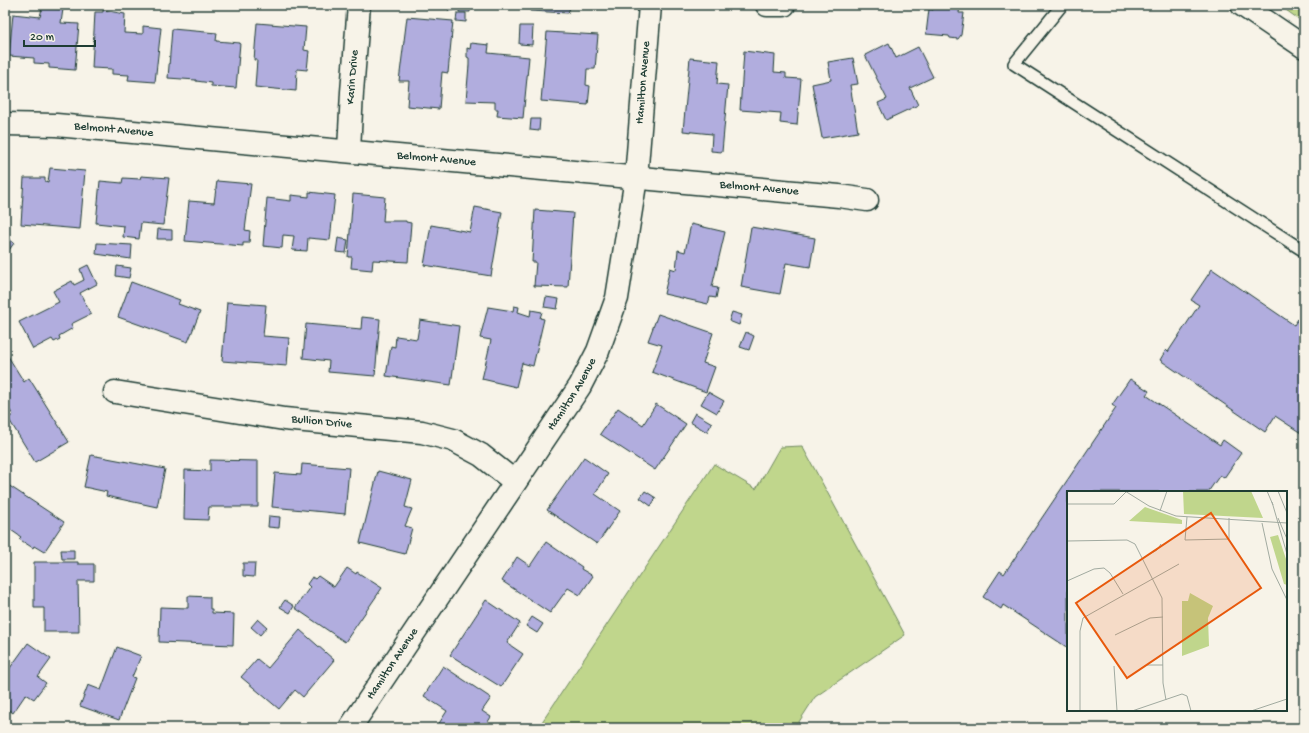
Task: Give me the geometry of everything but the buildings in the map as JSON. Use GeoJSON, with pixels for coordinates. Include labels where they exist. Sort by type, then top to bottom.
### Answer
{"type":"FeatureCollection","features":[{"type":"Feature","properties":{"kind":"street","name":"Karin Drive"},"geometry":{"type":"LineString","coordinates":[[349,150],[359,5]]}},
{"type":"Feature","properties":{"kind":"street","name":"Hamilton Avenue"},"geometry":{"type":"LineString","coordinates":[[350,728],[580,386],[598,351],[617,298],[636,178],[650,5]]}},
{"type":"Feature","properties":{"kind":"street"},"geometry":{"type":"LineString","coordinates":[[767,5],[784,5]]}},
{"type":"Feature","properties":{"kind":"street"},"geometry":{"type":"LineString","coordinates":[[1242,5],[1304,47]]}},
{"type":"Feature","properties":{"kind":"street","name":"Belmont Avenue"},"geometry":{"type":"LineString","coordinates":[[5,124],[56,124],[349,150],[839,196],[867,200]]}},
{"type":"Feature","properties":{"kind":"street","name":"Bullion Drive"},"geometry":{"type":"LineString","coordinates":[[115,392],[284,419],[422,432],[453,440],[481,455],[516,482]]}},
{"type":"Feature","properties":{"kind":"lane"},"geometry":{"type":"LineString","coordinates":[[1062,5],[1014,64],[1304,251]]}},
{"type":"Feature","properties":{"kind":"green space"},"geometry":{"type":"Polygon","coordinates":[[[1279,5],[1304,5],[1304,23],[1279,5]]]}},
{"type":"Feature","properties":{"kind":"green space"},"geometry":{"type":"Polygon","coordinates":[[[802,446],[905,635],[815,697],[795,728],[538,728],[714,464],[756,489],[780,447],[802,446]]]}}]}
